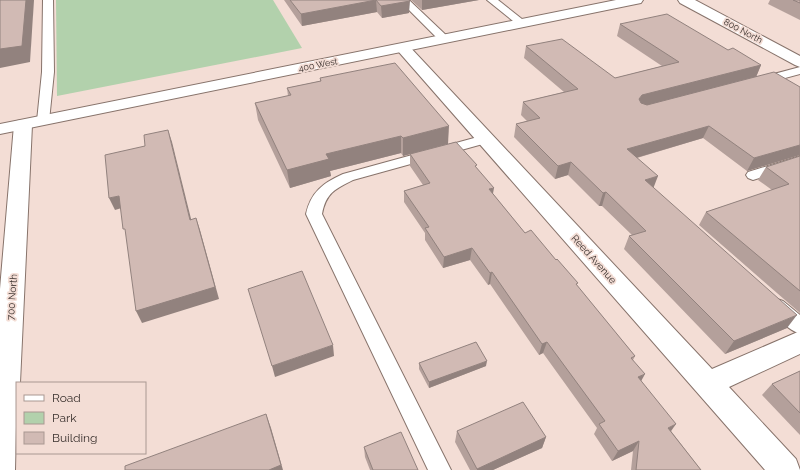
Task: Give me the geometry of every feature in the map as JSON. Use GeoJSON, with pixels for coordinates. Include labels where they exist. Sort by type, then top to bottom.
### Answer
{"type":"FeatureCollection","features":[{"type":"Feature","properties":{"kind":"street","name":"400 West"},"geometry":{"type":"LineString","coordinates":[[0,129],[636,0]]}},
{"type":"Feature","properties":{"kind":"street","name":"800 North"},"geometry":{"type":"LineString","coordinates":[[685,0],[800,62]]}},
{"type":"Feature","properties":{"kind":"street","name":"Reed Avenue"},"geometry":{"type":"LineString","coordinates":[[403,48],[784,470]]}},
{"type":"Feature","properties":{"kind":"street","name":"700 North"},"geometry":{"type":"LineString","coordinates":[[0,470],[33,123]]}},
{"type":"Feature","properties":{"kind":"street"},"geometry":{"type":"LineString","coordinates":[[707,384],[800,342]]}},
{"type":"Feature","properties":{"kind":"lane"},"geometry":{"type":"LineString","coordinates":[[33,123],[48,72],[48,0]]}},
{"type":"Feature","properties":{"kind":"lane"},"geometry":{"type":"LineString","coordinates":[[404,0],[444,39]]}},
{"type":"Feature","properties":{"kind":"lane"},"geometry":{"type":"LineString","coordinates":[[492,0],[522,23]]}},
{"type":"Feature","properties":{"kind":"lane"},"geometry":{"type":"LineString","coordinates":[[748,84],[800,70]]}},
{"type":"Feature","properties":{"kind":"lane"},"geometry":{"type":"LineString","coordinates":[[440,470],[314,214],[316,202],[328,187],[348,177],[486,139]]}},
{"type":"Feature","properties":{"kind":"lane"},"geometry":{"type":"LineString","coordinates":[[753,175],[800,160]]}},
{"type":"Feature","properties":{"kind":"lane"},"geometry":{"type":"LineString","coordinates":[[766,295],[800,326]]}},
{"type":"Feature","properties":{"kind":"green space"},"geometry":{"type":"Polygon","coordinates":[[[56,0],[273,0],[302,48],[57,96],[56,0]]]}},
{"type":"Feature","properties":{"kind":"building"},"geometry":{"type":"Polygon","coordinates":[[[0,0],[26,0],[22,46],[0,49],[0,0]]]}},
{"type":"Feature","properties":{"kind":"building"},"geometry":{"type":"Polygon","coordinates":[[[290,0],[376,0],[301,14],[290,0]]]}},
{"type":"Feature","properties":{"kind":"building"},"geometry":{"type":"Polygon","coordinates":[[[376,0],[409,0],[410,1],[381,6],[376,0]]]}},
{"type":"Feature","properties":{"kind":"building"},"geometry":{"type":"Polygon","coordinates":[[[793,0],[800,0],[800,3],[793,0]]]}},
{"type":"Feature","properties":{"kind":"building"},"geometry":{"type":"Polygon","coordinates":[[[667,14],[728,50],[733,48],[761,65],[642,95],[639,99],[641,103],[647,105],[774,72],[800,87],[800,145],[754,158],[709,126],[627,149],[658,176],[645,180],[797,315],[734,341],[629,236],[646,231],[606,192],[603,193],[571,162],[558,166],[516,124],[540,118],[523,102],[578,89],[526,46],[562,39],[615,78],[679,62],[620,24],[667,14]]]}},
{"type":"Feature","properties":{"kind":"building"},"geometry":{"type":"Polygon","coordinates":[[[395,63],[449,126],[403,138],[401,136],[326,154],[329,159],[287,170],[255,103],[291,95],[287,88],[321,81],[320,78],[395,63]]]}},
{"type":"Feature","properties":{"kind":"building"},"geometry":{"type":"Polygon","coordinates":[[[168,130],[190,220],[196,218],[215,287],[136,311],[119,196],[109,198],[105,155],[145,146],[144,135],[168,130]]]}},
{"type":"Feature","properties":{"kind":"building"},"geometry":{"type":"Polygon","coordinates":[[[456,142],[477,165],[475,166],[494,188],[489,189],[525,233],[531,230],[556,260],[557,259],[578,283],[576,284],[635,356],[631,358],[645,374],[638,377],[676,424],[668,428],[701,470],[636,470],[639,441],[618,451],[599,424],[605,421],[547,342],[542,344],[492,272],[490,273],[472,248],[444,257],[425,228],[429,227],[404,191],[430,183],[410,154],[456,142]]]}},
{"type":"Feature","properties":{"kind":"building"},"geometry":{"type":"Polygon","coordinates":[[[800,156],[800,291],[706,212],[789,184],[766,167],[800,156]]]}},
{"type":"Feature","properties":{"kind":"building"},"geometry":{"type":"Polygon","coordinates":[[[302,271],[333,345],[272,366],[248,289],[302,271]]]}},
{"type":"Feature","properties":{"kind":"building"},"geometry":{"type":"Polygon","coordinates":[[[476,342],[487,361],[429,382],[419,363],[476,342]]]}},
{"type":"Feature","properties":{"kind":"building"},"geometry":{"type":"Polygon","coordinates":[[[800,371],[800,413],[772,384],[800,371]]]}},
{"type":"Feature","properties":{"kind":"building"},"geometry":{"type":"Polygon","coordinates":[[[523,402],[546,437],[477,469],[457,431],[523,402]]]}},
{"type":"Feature","properties":{"kind":"building"},"geometry":{"type":"Polygon","coordinates":[[[266,414],[281,465],[269,470],[125,470],[125,466],[266,414]]]}},
{"type":"Feature","properties":{"kind":"building"},"geometry":{"type":"Polygon","coordinates":[[[401,432],[418,470],[373,470],[364,447],[401,432]]]}}]}
